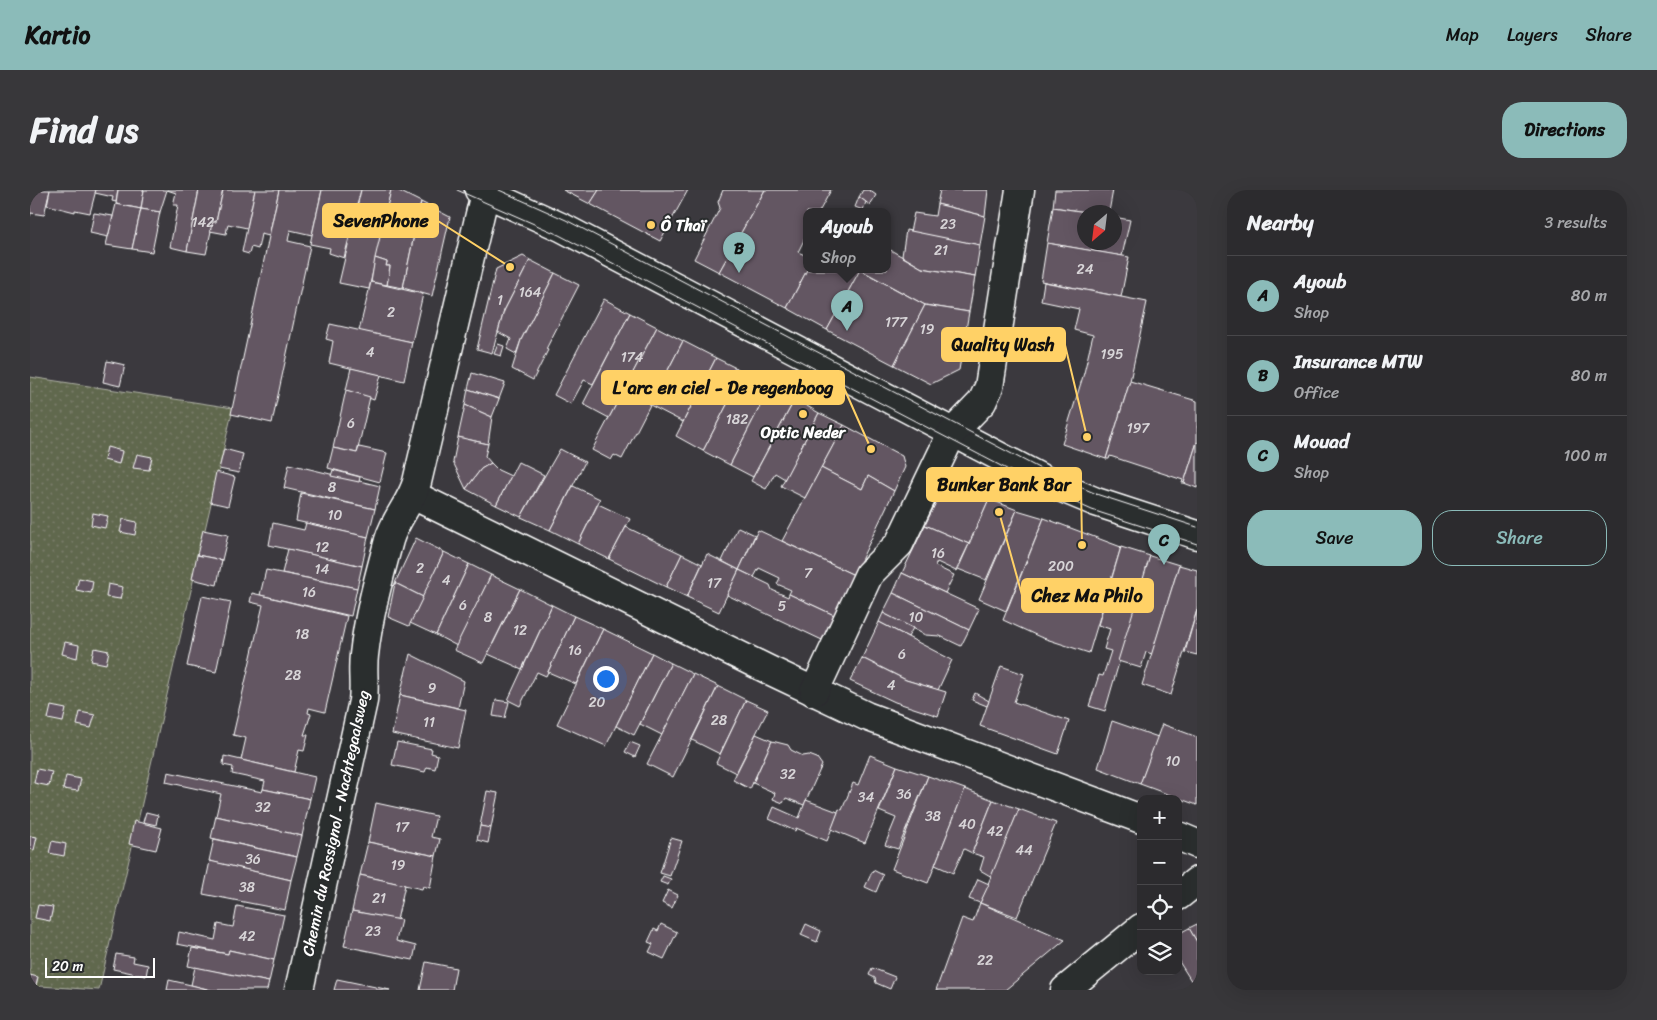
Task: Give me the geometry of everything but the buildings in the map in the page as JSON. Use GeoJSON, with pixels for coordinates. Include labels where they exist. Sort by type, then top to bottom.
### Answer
{"type":"FeatureCollection","features":[{"type":"Feature","properties":{"kind":"street"},"geometry":{"type":"LineString","coordinates":[[814,692],[869,574],[899,544],[952,433],[982,402],[989,387],[1020,190]]}},
{"type":"Feature","properties":{"kind":"street"},"geometry":{"type":"LineString","coordinates":[[482,191],[571,232],[952,433],[1071,492],[1197,535]]}},
{"type":"Feature","properties":{"kind":"street","name":"Chemin du Rossignol - Nachtegaalsweg"},"geometry":{"type":"LineString","coordinates":[[299,990],[363,701],[366,684],[362,669],[371,613],[393,530],[413,494],[482,191]]}},
{"type":"Feature","properties":{"kind":"street"},"geometry":{"type":"LineString","coordinates":[[413,494],[814,692],[896,728],[1137,818]]}},
{"type":"Feature","properties":{"kind":"street"},"geometry":{"type":"LineString","coordinates":[[1182,838],[1197,844]]}},
{"type":"Feature","properties":{"kind":"street"},"geometry":{"type":"LineString","coordinates":[[1182,893],[1197,881]]}},
{"type":"Feature","properties":{"kind":"street"},"geometry":{"type":"LineString","coordinates":[[1065,990],[1139,930]]}},
{"type":"Feature","properties":{"kind":"green space"},"geometry":{"type":"Polygon","coordinates":[[[30,377],[233,408],[99,990],[40,986],[39,990],[30,990],[30,377]]]}},
{"type":"Feature","properties":{"kind":"tram line"},"geometry":{"type":"LineString","coordinates":[[457,190],[559,235],[1045,489],[1092,510],[1197,544]]}},
{"type":"Feature","properties":{"kind":"tram line"},"geometry":{"type":"LineString","coordinates":[[499,190],[566,220],[1052,475],[1099,495],[1197,527]]}},
{"type":"Feature","properties":{"kind":"place","name":"Ô Thaï"},"geometry":{"type":"Point","coordinates":[651,225]}},
{"type":"Feature","properties":{"kind":"place","name":"SevenPhone"},"geometry":{"type":"Point","coordinates":[510,267]}},
{"type":"Feature","properties":{"kind":"place","name":"Insurance MTW"},"geometry":{"type":"Point","coordinates":[739,273]}},
{"type":"Feature","properties":{"kind":"place","name":"Ayoub"},"geometry":{"type":"Point","coordinates":[847,331]}},
{"type":"Feature","properties":{"kind":"place","name":"Optic Neder"},"geometry":{"type":"Point","coordinates":[803,414]}},
{"type":"Feature","properties":{"kind":"place","name":"Quality Wash"},"geometry":{"type":"Point","coordinates":[1087,437]}},
{"type":"Feature","properties":{"kind":"place","name":"L'arc en ciel - De regenboog"},"geometry":{"type":"Point","coordinates":[871,449]}},
{"type":"Feature","properties":{"kind":"place","name":"Chez Ma Philo"},"geometry":{"type":"Point","coordinates":[999,512]}},
{"type":"Feature","properties":{"kind":"place","name":"Bunker Bank Bar"},"geometry":{"type":"Point","coordinates":[1082,545]}},
{"type":"Feature","properties":{"kind":"place","name":"Mouad"},"geometry":{"type":"Point","coordinates":[1164,565]}}]}
